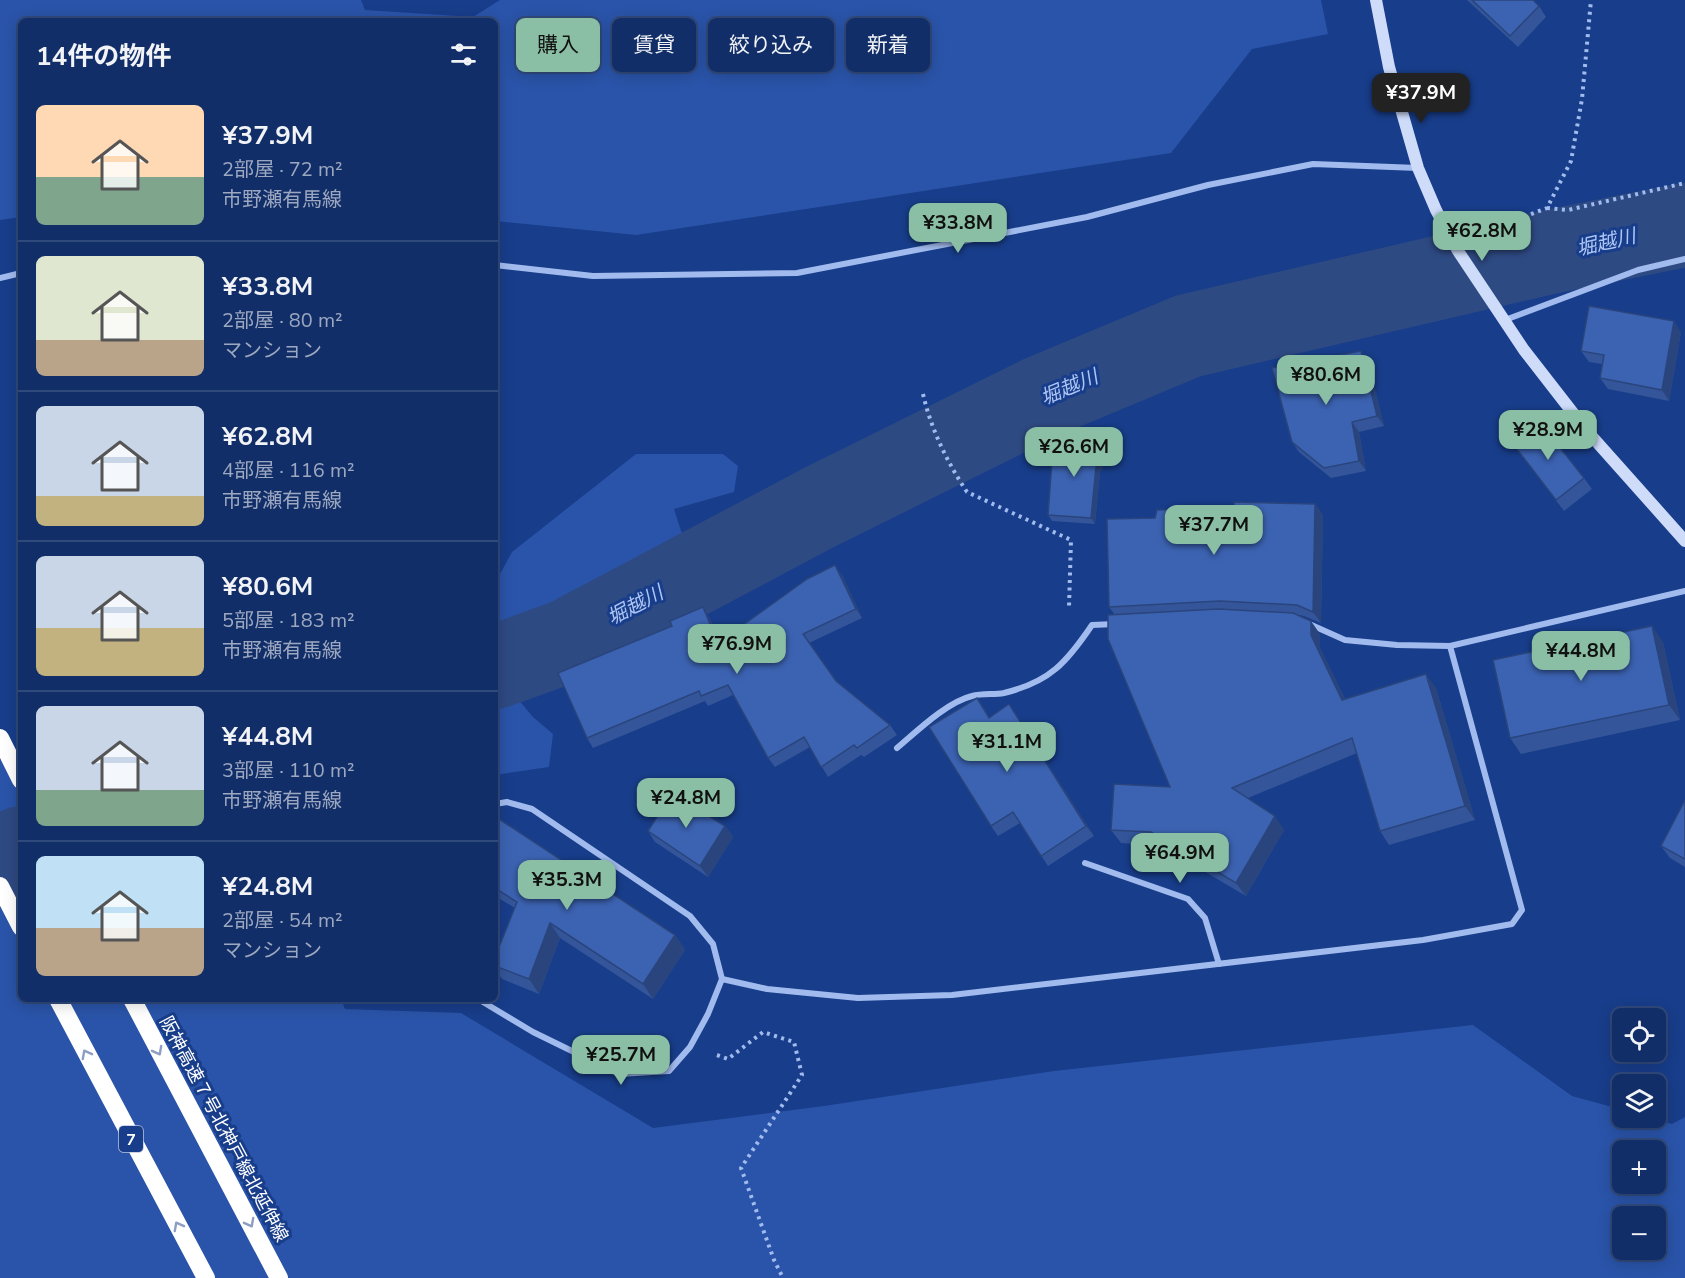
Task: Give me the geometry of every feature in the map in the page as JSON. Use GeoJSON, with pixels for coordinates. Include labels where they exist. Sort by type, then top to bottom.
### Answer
{"type":"FeatureCollection","features":[{"type":"Feature","properties":{"kind":"highway"},"geometry":{"type":"LineString","coordinates":[[0,738],[18,774]]}},
{"type":"Feature","properties":{"kind":"highway"},"geometry":{"type":"LineString","coordinates":[[0,886],[18,921]]}},
{"type":"Feature","properties":{"kind":"highway","name":"7"},"geometry":{"type":"LineString","coordinates":[[60,1002],[206,1278]]}},
{"type":"Feature","properties":{"kind":"highway","name":"阪神高速７号北神戸線北延伸線"},"geometry":{"type":"LineString","coordinates":[[134,1002],[279,1278]]}},
{"type":"Feature","properties":{"kind":"main road"},"geometry":{"type":"LineString","coordinates":[[1376,0],[1389,67],[1418,168],[1436,210],[1456,247],[1524,350],[1587,431],[1685,541]]}},
{"type":"Feature","properties":{"kind":"street"},"geometry":{"type":"LineString","coordinates":[[498,265],[593,276],[796,273],[1087,217],[1208,186],[1313,164],[1418,168]]}},
{"type":"Feature","properties":{"kind":"street"},"geometry":{"type":"LineString","coordinates":[[1504,321],[1638,270],[1685,259]]}},
{"type":"Feature","properties":{"kind":"street"},"geometry":{"type":"LineString","coordinates":[[0,278],[18,274]]}},
{"type":"Feature","properties":{"kind":"street"},"geometry":{"type":"LineString","coordinates":[[1304,621],[1345,639],[1397,645],[1450,646],[1685,591]]}},
{"type":"Feature","properties":{"kind":"street"},"geometry":{"type":"LineString","coordinates":[[897,748],[939,713],[971,696],[1004,693],[1046,678],[1074,652],[1092,625],[1126,623]]}},
{"type":"Feature","properties":{"kind":"street"},"geometry":{"type":"LineString","coordinates":[[722,979],[767,989],[858,998],[952,995],[1423,940],[1512,924],[1522,910],[1450,646]]}},
{"type":"Feature","properties":{"kind":"street"},"geometry":{"type":"LineString","coordinates":[[483,1002],[533,1032],[619,1074],[669,1071],[690,1047],[708,1014],[722,979],[713,944],[690,916],[532,809],[507,802],[498,804]]}},
{"type":"Feature","properties":{"kind":"street"},"geometry":{"type":"LineString","coordinates":[[1085,863],[1188,899],[1205,918],[1219,964]]}},
{"type":"Feature","properties":{"kind":"path"},"geometry":{"type":"LineString","coordinates":[[1547,208],[1571,161],[1582,99],[1591,0]]}},
{"type":"Feature","properties":{"kind":"path"},"geometry":{"type":"LineString","coordinates":[[1456,247],[1547,208],[1568,210],[1685,183]]}},
{"type":"Feature","properties":{"kind":"path"},"geometry":{"type":"LineString","coordinates":[[923,394],[929,420],[956,477],[967,492],[1071,540],[1068,633],[1074,652]]}},
{"type":"Feature","properties":{"kind":"path"},"geometry":{"type":"LineString","coordinates":[[728,1059],[763,1032],[794,1042],[802,1075],[741,1168],[774,1260],[783,1278]]}},
{"type":"Feature","properties":{"kind":"shaded area"},"geometry":{"type":"Polygon","coordinates":[[[0,0],[361,0],[365,10],[473,17],[500,0],[1321,0],[1328,34],[1252,49],[1171,153],[636,235],[498,221],[498,18],[18,18],[18,217],[0,220],[0,0]]]}},
{"type":"Feature","properties":{"kind":"shaded area"},"geometry":{"type":"Polygon","coordinates":[[[636,454],[723,454],[738,466],[734,492],[674,509],[690,559],[506,685],[533,717],[553,734],[549,767],[498,775],[498,578],[512,552],[636,454]]]}},
{"type":"Feature","properties":{"kind":"shaded area"},"geometry":{"type":"Polygon","coordinates":[[[18,757],[18,1002],[342,1002],[345,1009],[461,1013],[653,1128],[824,1106],[1054,1071],[1473,1025],[1572,1096],[1612,1107],[1612,1128],[1666,1128],[1666,1122],[1672,1124],[1685,1117],[1685,1278],[0,1278],[0,760],[18,757]]]}},
{"type":"Feature","properties":{"kind":"building"},"geometry":{"type":"Polygon","coordinates":[[[1472,0],[1533,0],[1539,6],[1510,36],[1472,0]]]}},
{"type":"Feature","properties":{"kind":"building"},"geometry":{"type":"Polygon","coordinates":[[[1589,306],[1674,321],[1662,390],[1600,378],[1604,355],[1581,351],[1589,306]]]}},
{"type":"Feature","properties":{"kind":"building"},"geometry":{"type":"Polygon","coordinates":[[[1361,351],[1377,416],[1352,422],[1359,461],[1324,468],[1292,442],[1272,368],[1361,351]]]}},
{"type":"Feature","properties":{"kind":"building"},"geometry":{"type":"Polygon","coordinates":[[[1540,422],[1584,478],[1556,500],[1513,444],[1540,422]]]}},
{"type":"Feature","properties":{"kind":"building"},"geometry":{"type":"Polygon","coordinates":[[[1074,432],[1106,450],[1096,467],[1091,518],[1048,515],[1053,447],[1063,452],[1074,432]]]}},
{"type":"Feature","properties":{"kind":"building"},"geometry":{"type":"Polygon","coordinates":[[[1234,502],[1315,504],[1313,612],[1297,605],[1220,601],[1109,607],[1107,519],[1155,518],[1157,510],[1234,508],[1234,502]]]}},
{"type":"Feature","properties":{"kind":"building"},"geometry":{"type":"Polygon","coordinates":[[[835,565],[856,609],[803,634],[836,681],[890,725],[857,748],[854,745],[821,767],[804,737],[768,758],[728,685],[701,696],[699,691],[587,738],[558,673],[672,626],[670,621],[703,607],[718,643],[807,579],[835,565]]]}},
{"type":"Feature","properties":{"kind":"building"},"geometry":{"type":"Polygon","coordinates":[[[1218,609],[1293,613],[1311,621],[1311,635],[1342,700],[1426,674],[1465,806],[1380,831],[1352,738],[1232,788],[1275,816],[1236,883],[1151,832],[1111,830],[1114,784],[1170,787],[1108,639],[1108,615],[1218,609]]]}},
{"type":"Feature","properties":{"kind":"building"},"geometry":{"type":"Polygon","coordinates":[[[1652,626],[1669,705],[1510,738],[1493,660],[1652,626]]]}},
{"type":"Feature","properties":{"kind":"building"},"geometry":{"type":"Polygon","coordinates":[[[977,698],[989,718],[1009,704],[1086,826],[1041,856],[1013,812],[991,826],[929,727],[977,698]]]}},
{"type":"Feature","properties":{"kind":"building"},"geometry":{"type":"Polygon","coordinates":[[[672,793],[725,826],[700,866],[648,831],[672,793]]]}},
{"type":"Feature","properties":{"kind":"building"},"geometry":{"type":"Polygon","coordinates":[[[1685,800],[1685,859],[1661,846],[1685,800]]]}},
{"type":"Feature","properties":{"kind":"building"},"geometry":{"type":"Polygon","coordinates":[[[499,819],[675,935],[643,984],[550,923],[529,979],[498,967],[498,950],[517,902],[498,890],[499,819]]]}},
{"type":"Feature","properties":{"kind":"waterway","name":"堀越川"},"geometry":{"type":"LineString","coordinates":[[498,666],[567,641],[820,507],[1042,397],[1188,336],[1554,251],[1685,225]]}},
{"type":"Feature","properties":{"kind":"waterway","name":"堀越川"},"geometry":{"type":"LineString","coordinates":[[0,859],[18,850]]}}]}
